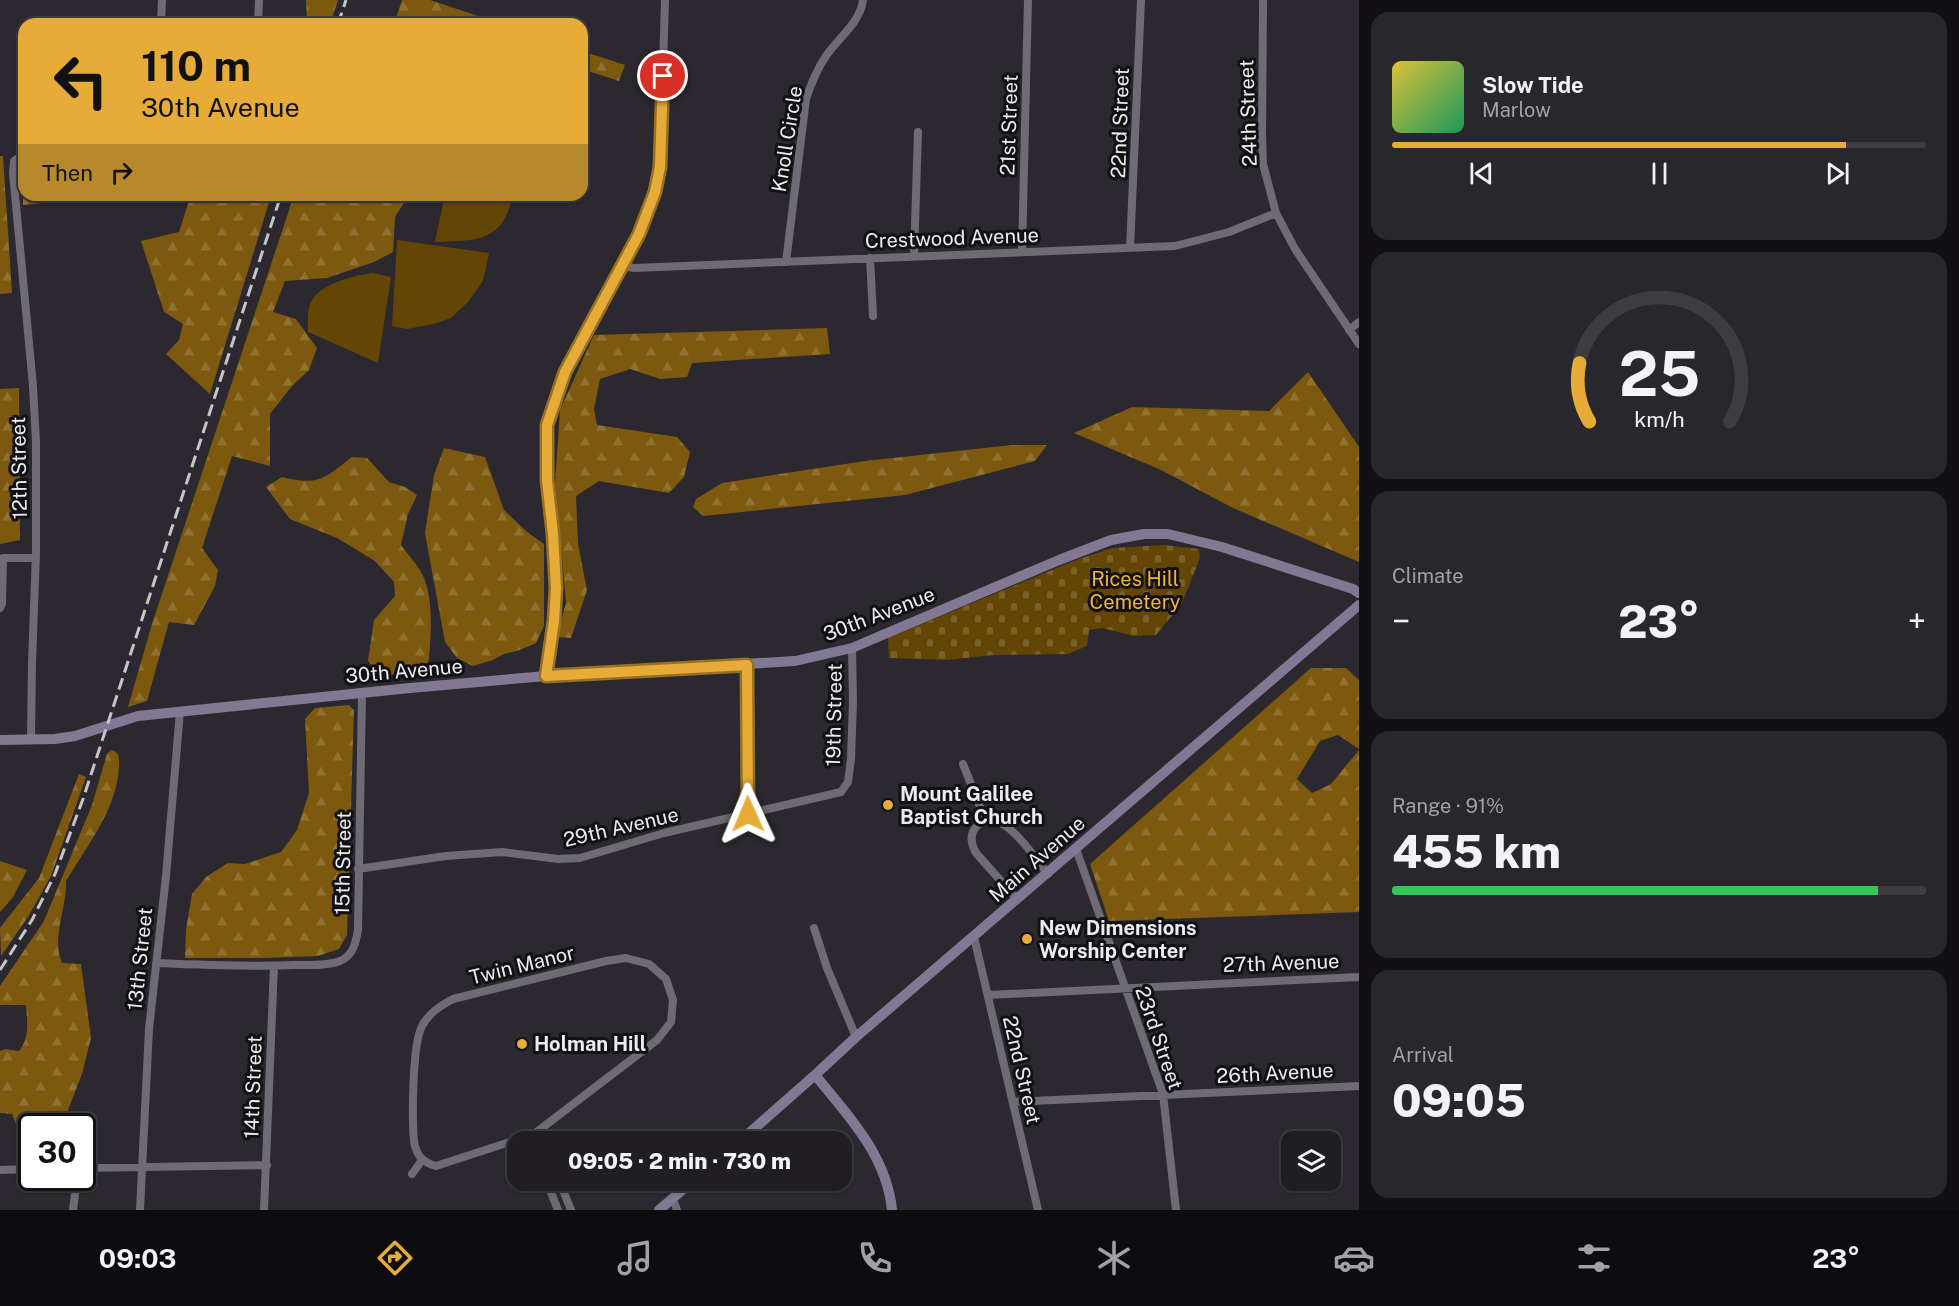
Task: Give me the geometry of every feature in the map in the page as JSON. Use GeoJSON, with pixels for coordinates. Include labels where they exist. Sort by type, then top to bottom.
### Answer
{"type":"FeatureCollection","features":[{"type":"Feature","properties":{"kind":"street"},"geometry":{"type":"LineString","coordinates":[[161,18],[162,0]]}},
{"type":"Feature","properties":{"kind":"street"},"geometry":{"type":"LineString","coordinates":[[258,18],[259,0]]}},
{"type":"Feature","properties":{"kind":"street"},"geometry":{"type":"LineString","coordinates":[[546,676],[556,588],[547,480],[547,425],[565,372],[639,234],[655,192],[658,178],[665,0],[670,0]]}},
{"type":"Feature","properties":{"kind":"street","name":"Knoll Circle"},"geometry":{"type":"LineString","coordinates":[[786,262],[806,99],[826,56],[854,22],[863,0]]}},
{"type":"Feature","properties":{"kind":"street","name":"21st Street"},"geometry":{"type":"LineString","coordinates":[[1022,252],[1028,0]]}},
{"type":"Feature","properties":{"kind":"street","name":"22nd Street"},"geometry":{"type":"LineString","coordinates":[[1130,248],[1141,0]]}},
{"type":"Feature","properties":{"kind":"street","name":"24th Street"},"geometry":{"type":"LineString","coordinates":[[1263,0],[1263,164],[1276,213],[1295,249],[1359,344]]}},
{"type":"Feature","properties":{"kind":"street"},"geometry":{"type":"LineString","coordinates":[[914,256],[918,132]]}},
{"type":"Feature","properties":{"kind":"street","name":"12th Street"},"geometry":{"type":"LineString","coordinates":[[18,158],[14,161],[13,173],[34,409],[36,558],[31,740]]}},
{"type":"Feature","properties":{"kind":"street","name":"Crestwood Avenue"},"geometry":{"type":"LineString","coordinates":[[622,266],[634,268],[1175,246],[1229,232],[1276,213]]}},
{"type":"Feature","properties":{"kind":"street"},"geometry":{"type":"LineString","coordinates":[[870,258],[873,316]]}},
{"type":"Feature","properties":{"kind":"street"},"geometry":{"type":"LineString","coordinates":[[1349,330],[1359,322]]}},
{"type":"Feature","properties":{"kind":"street","name":"30th Avenue"},"geometry":{"type":"LineString","coordinates":[[0,740],[55,739],[75,736],[126,719],[180,711],[546,676],[795,661],[852,648],[1059,560],[1111,540],[1144,534],[1168,534],[1222,547],[1353,589],[1359,593]]}},
{"type":"Feature","properties":{"kind":"street"},"geometry":{"type":"LineString","coordinates":[[0,608],[3,558],[36,558]]}},
{"type":"Feature","properties":{"kind":"street","name":"Main Avenue"},"geometry":{"type":"LineString","coordinates":[[751,1131],[856,1037],[1359,605]]}},
{"type":"Feature","properties":{"kind":"street","name":"19th Street"},"geometry":{"type":"LineString","coordinates":[[848,782],[852,731],[852,648]]}},
{"type":"Feature","properties":{"kind":"street"},"geometry":{"type":"LineString","coordinates":[[747,665],[748,814]]}},
{"type":"Feature","properties":{"kind":"street","name":"15th Street"},"geometry":{"type":"LineString","coordinates":[[156,963],[274,966],[322,964],[342,961],[351,953],[358,930],[362,693]]}},
{"type":"Feature","properties":{"kind":"street","name":"13th Street"},"geometry":{"type":"LineString","coordinates":[[140,1210],[149,1029],[180,711]]}},
{"type":"Feature","properties":{"kind":"street"},"geometry":{"type":"LineString","coordinates":[[963,764],[986,822]]}},
{"type":"Feature","properties":{"kind":"street","name":"29th Avenue"},"geometry":{"type":"LineString","coordinates":[[358,869],[446,856],[502,852],[558,859],[580,858],[664,833],[842,792],[848,782]]}},
{"type":"Feature","properties":{"kind":"street"},"geometry":{"type":"LineString","coordinates":[[1017,899],[975,853],[971,837],[975,828],[992,821],[1000,822],[1010,828],[1048,874]]}},
{"type":"Feature","properties":{"kind":"street","name":"23rd Street"},"geometry":{"type":"LineString","coordinates":[[1076,849],[1163,1094],[1176,1210]]}},
{"type":"Feature","properties":{"kind":"street"},"geometry":{"type":"LineString","coordinates":[[814,928],[856,1037]]}},
{"type":"Feature","properties":{"kind":"street","name":"22nd Street"},"geometry":{"type":"LineString","coordinates":[[974,937],[1038,1210]]}},
{"type":"Feature","properties":{"kind":"street","name":"Twin Manor"},"geometry":{"type":"LineString","coordinates":[[507,1145],[436,1166],[424,1163],[417,1154],[413,1130],[416,1049],[422,1027],[435,1008],[453,999],[606,961],[626,958],[649,964],[666,979],[673,1000],[671,1022],[657,1040],[538,1131]]}},
{"type":"Feature","properties":{"kind":"street","name":"14th Street"},"geometry":{"type":"LineString","coordinates":[[264,1210],[274,966]]}},
{"type":"Feature","properties":{"kind":"street","name":"27th Avenue"},"geometry":{"type":"LineString","coordinates":[[988,995],[1359,977]]}},
{"type":"Feature","properties":{"kind":"street"},"geometry":{"type":"LineString","coordinates":[[815,1075],[860,1131],[872,1150],[886,1180],[892,1210]]}},
{"type":"Feature","properties":{"kind":"street","name":"26th Avenue"},"geometry":{"type":"LineString","coordinates":[[1013,1102],[1359,1086]]}},
{"type":"Feature","properties":{"kind":"street"},"geometry":{"type":"LineString","coordinates":[[412,1174],[422,1160]]}},
{"type":"Feature","properties":{"kind":"street"},"geometry":{"type":"LineString","coordinates":[[96,1168],[267,1165]]}},
{"type":"Feature","properties":{"kind":"street"},"geometry":{"type":"LineString","coordinates":[[0,1170],[18,1169]]}},
{"type":"Feature","properties":{"kind":"street"},"geometry":{"type":"LineString","coordinates":[[73,1210],[75,1191]]}},
{"type":"Feature","properties":{"kind":"street"},"geometry":{"type":"LineString","coordinates":[[550,1191],[558,1210]]}},
{"type":"Feature","properties":{"kind":"street"},"geometry":{"type":"LineString","coordinates":[[563,1191],[571,1210]]}},
{"type":"Feature","properties":{"kind":"street"},"geometry":{"type":"LineString","coordinates":[[659,1210],[682,1191]]}},
{"type":"Feature","properties":{"kind":"street"},"geometry":{"type":"LineString","coordinates":[[673,1199],[677,1210]]}},
{"type":"Feature","properties":{"kind":"green space"},"geometry":{"type":"Polygon","coordinates":[[[306,0],[338,0],[332,18],[307,18],[306,0]]]}},
{"type":"Feature","properties":{"kind":"green space"},"geometry":{"type":"Polygon","coordinates":[[[402,0],[430,0],[484,18],[396,18],[402,0]]]}},
{"type":"Feature","properties":{"kind":"green space"},"geometry":{"type":"Polygon","coordinates":[[[588,53],[625,65],[619,81],[588,71],[588,53]]]}},
{"type":"Feature","properties":{"kind":"green space"},"geometry":{"type":"Polygon","coordinates":[[[0,156],[3,156],[12,293],[0,294],[0,156]]]}},
{"type":"Feature","properties":{"kind":"green space"},"geometry":{"type":"Polygon","coordinates":[[[23,201],[62,201],[23,205],[23,201]]]}},
{"type":"Feature","properties":{"kind":"green space"},"geometry":{"type":"Polygon","coordinates":[[[189,201],[269,201],[210,394],[166,354],[179,340],[183,324],[164,312],[141,241],[179,232],[189,201]]]}},
{"type":"Feature","properties":{"kind":"green space"},"geometry":{"type":"Polygon","coordinates":[[[292,201],[405,201],[395,217],[393,252],[374,262],[327,278],[285,281],[273,312],[296,319],[317,348],[309,370],[292,386],[270,414],[270,466],[232,456],[202,548],[218,570],[215,586],[194,625],[169,622],[147,701],[128,707],[152,624],[292,201]]]}},
{"type":"Feature","properties":{"kind":"green space"},"geometry":{"type":"Polygon","coordinates":[[[444,201],[511,201],[502,222],[495,231],[486,236],[463,241],[435,242],[444,201]]]}},
{"type":"Feature","properties":{"kind":"green space"},"geometry":{"type":"Polygon","coordinates":[[[397,240],[489,253],[483,281],[468,302],[451,318],[407,329],[392,326],[397,240]]]}},
{"type":"Feature","properties":{"kind":"green space"},"geometry":{"type":"Polygon","coordinates":[[[373,273],[391,277],[378,363],[308,332],[309,308],[318,293],[335,283],[373,273]]]}},
{"type":"Feature","properties":{"kind":"green space"},"geometry":{"type":"Polygon","coordinates":[[[827,328],[830,354],[692,363],[687,377],[660,379],[630,369],[600,379],[594,409],[597,425],[677,437],[690,452],[684,477],[669,493],[599,481],[576,496],[578,544],[587,590],[571,638],[557,637],[566,602],[555,484],[560,410],[594,335],[827,328]]]}},
{"type":"Feature","properties":{"kind":"green space"},"geometry":{"type":"Polygon","coordinates":[[[1308,372],[1359,447],[1359,562],[1233,508],[1161,470],[1074,433],[1132,407],[1269,411],[1308,372]]]}},
{"type":"Feature","properties":{"kind":"green space"},"geometry":{"type":"Polygon","coordinates":[[[19,388],[20,540],[0,544],[0,389],[19,388]]]}},
{"type":"Feature","properties":{"kind":"green space"},"geometry":{"type":"Polygon","coordinates":[[[1012,445],[1047,445],[1035,461],[905,495],[703,516],[693,507],[696,499],[722,483],[865,461],[1012,445]]]}},
{"type":"Feature","properties":{"kind":"green space"},"geometry":{"type":"Polygon","coordinates":[[[444,448],[485,457],[504,510],[527,532],[544,544],[544,626],[536,643],[473,666],[457,658],[445,642],[425,533],[434,475],[444,448]]]}},
{"type":"Feature","properties":{"kind":"green space"},"geometry":{"type":"Polygon","coordinates":[[[352,457],[367,458],[389,482],[405,487],[417,495],[408,514],[401,545],[423,576],[429,596],[431,633],[428,666],[415,672],[381,676],[368,661],[374,620],[395,596],[394,582],[375,561],[337,538],[290,519],[266,487],[282,477],[304,481],[320,479],[352,457]]]}},
{"type":"Feature","properties":{"kind":"green space","name":"Rices Hill Cemetery"},"geometry":{"type":"Polygon","coordinates":[[[1164,545],[1199,549],[1200,558],[1182,603],[1156,635],[1134,636],[1102,628],[1089,630],[1087,646],[1068,654],[993,655],[947,660],[889,658],[888,638],[1076,560],[1112,548],[1164,545]]]}},
{"type":"Feature","properties":{"kind":"green space"},"geometry":{"type":"Polygon","coordinates":[[[1311,668],[1346,668],[1359,680],[1359,749],[1338,735],[1320,741],[1297,779],[1312,793],[1331,784],[1359,750],[1359,912],[1109,921],[1090,864],[1311,668]]]}},
{"type":"Feature","properties":{"kind":"green space"},"geometry":{"type":"Polygon","coordinates":[[[349,705],[354,710],[347,935],[339,949],[318,956],[185,958],[186,929],[192,894],[206,877],[228,863],[245,864],[281,852],[297,830],[309,793],[305,719],[315,708],[349,705]]]}},
{"type":"Feature","properties":{"kind":"green space"},"geometry":{"type":"Polygon","coordinates":[[[111,750],[117,753],[118,780],[108,810],[66,881],[58,943],[62,963],[81,964],[91,1038],[82,1074],[67,1113],[18,1113],[18,1140],[16,1141],[16,1124],[12,1114],[0,1113],[0,1051],[5,1049],[19,1051],[25,1041],[26,1005],[0,1005],[0,986],[44,921],[92,805],[107,754],[111,750]]]}},
{"type":"Feature","properties":{"kind":"green space"},"geometry":{"type":"Polygon","coordinates":[[[79,774],[86,777],[51,876],[28,917],[1,956],[0,928],[39,878],[79,774]]]}},
{"type":"Feature","properties":{"kind":"green space"},"geometry":{"type":"Polygon","coordinates":[[[0,861],[27,870],[13,897],[0,912],[0,861]]]}},
{"type":"Feature","properties":{"kind":"railway"},"geometry":{"type":"LineString","coordinates":[[340,18],[346,0]]}},
{"type":"Feature","properties":{"kind":"railway"},"geometry":{"type":"LineString","coordinates":[[0,970],[32,920],[55,874],[83,799],[279,201]]}},
{"type":"Feature","properties":{"kind":"place","name":"Mount Galilee Baptist Church"},"geometry":{"type":"Point","coordinates":[888,805]}},
{"type":"Feature","properties":{"kind":"place","name":"New Dimensions Worship Center"},"geometry":{"type":"Point","coordinates":[1027,939]}},
{"type":"Feature","properties":{"kind":"place","name":"Holman Hill"},"geometry":{"type":"Point","coordinates":[522,1044]}},
{"type":"Feature","properties":{"kind":"route"},"geometry":{"type":"LineString","coordinates":[[663,76],[660,167],[655,192],[639,234],[565,372],[547,425],[547,480],[556,588],[546,676],[747,665],[748,814]]}}]}
